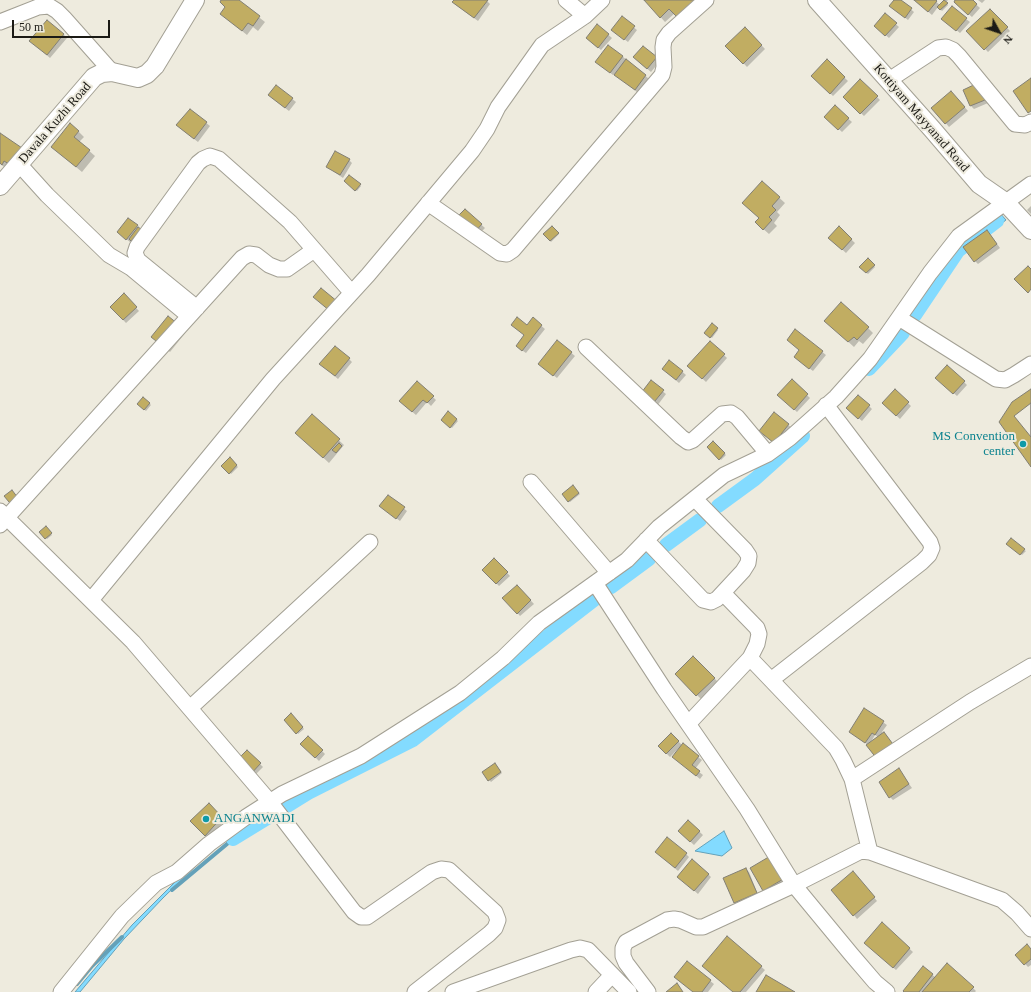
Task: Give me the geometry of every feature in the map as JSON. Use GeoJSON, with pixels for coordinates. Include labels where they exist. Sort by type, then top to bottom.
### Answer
{"type":"FeatureCollection","features":[{"type":"Feature","properties":{"kind":"street"},"geometry":{"type":"LineString","coordinates":[[0,22],[38,7],[49,6],[64,18],[112,72],[138,78],[147,74],[155,66],[195,0]]}},
{"type":"Feature","properties":{"kind":"street"},"geometry":{"type":"LineString","coordinates":[[566,0],[585,16]]}},
{"type":"Feature","properties":{"kind":"street"},"geometry":{"type":"LineString","coordinates":[[91,600],[273,379],[368,275],[472,152],[487,129],[498,107],[542,45],[585,16],[602,0]]}},
{"type":"Feature","properties":{"kind":"street"},"geometry":{"type":"LineString","coordinates":[[428,203],[500,253],[507,254],[513,250],[662,75],[664,66],[664,40],[669,33],[706,0]]}},
{"type":"Feature","properties":{"kind":"street","name":"Kottiyam Mayyanad Road"},"geometry":{"type":"LineString","coordinates":[[817,0],[979,184],[1006,202],[1031,230]]}},
{"type":"Feature","properties":{"kind":"street"},"geometry":{"type":"LineString","coordinates":[[889,80],[938,48],[946,47],[953,50],[959,56],[1015,124],[1026,125],[1031,122]]}},
{"type":"Feature","properties":{"kind":"street","name":"Davala Kuzhi Road"},"geometry":{"type":"LineString","coordinates":[[0,186],[94,77],[102,73],[112,72]]}},
{"type":"Feature","properties":{"kind":"street"},"geometry":{"type":"LineString","coordinates":[[193,312],[138,260],[135,253],[137,247],[198,163],[210,156],[219,159],[290,222],[351,292]]}},
{"type":"Feature","properties":{"kind":"street"},"geometry":{"type":"LineString","coordinates":[[19,164],[47,195],[108,255],[131,268],[193,312]]}},
{"type":"Feature","properties":{"kind":"street"},"geometry":{"type":"LineString","coordinates":[[61,992],[122,916],[156,883],[177,872],[209,844],[246,817],[282,794],[361,756],[460,693],[503,658],[539,623],[627,560],[659,527],[724,475],[768,454],[790,438],[826,405],[870,359],[930,273],[959,236],[1031,184]]}},
{"type":"Feature","properties":{"kind":"street"},"geometry":{"type":"LineString","coordinates":[[314,250],[287,269],[279,270],[256,255],[249,254],[242,258],[2,518],[91,600],[133,642],[270,802],[354,912],[361,917],[367,917],[432,872],[442,869],[449,870],[495,912],[498,920],[495,928],[416,992]]}},
{"type":"Feature","properties":{"kind":"street"},"geometry":{"type":"LineString","coordinates":[[899,318],[996,379],[1005,380],[1031,364]]}},
{"type":"Feature","properties":{"kind":"street"},"geometry":{"type":"LineString","coordinates":[[586,346],[688,442],[694,440],[722,414],[731,413],[737,417],[768,454]]}},
{"type":"Feature","properties":{"kind":"street"},"geometry":{"type":"LineString","coordinates":[[771,680],[922,562],[929,555],[932,548],[930,542],[826,405]]}},
{"type":"Feature","properties":{"kind":"street"},"geometry":{"type":"LineString","coordinates":[[531,482],[609,573]]}},
{"type":"Feature","properties":{"kind":"street"},"geometry":{"type":"LineString","coordinates":[[646,540],[703,600],[711,602],[717,599],[748,563],[749,556],[695,498]]}},
{"type":"Feature","properties":{"kind":"street"},"geometry":{"type":"LineString","coordinates":[[190,708],[370,542]]}},
{"type":"Feature","properties":{"kind":"street"},"geometry":{"type":"LineString","coordinates":[[594,584],[747,809],[794,885],[875,982],[887,992]]}},
{"type":"Feature","properties":{"kind":"street"},"geometry":{"type":"LineString","coordinates":[[689,723],[750,658],[757,644],[759,634],[757,628],[723,593]]}},
{"type":"Feature","properties":{"kind":"street"},"geometry":{"type":"LineString","coordinates":[[750,658],[836,748],[852,779],[870,852]]}},
{"type":"Feature","properties":{"kind":"street"},"geometry":{"type":"LineString","coordinates":[[852,779],[970,702],[1031,666]]}},
{"type":"Feature","properties":{"kind":"street"},"geometry":{"type":"LineString","coordinates":[[648,992],[626,963],[623,956],[623,948],[626,942],[667,920],[680,920],[696,927],[703,927],[861,852],[870,852],[1002,900],[1031,928]]}},
{"type":"Feature","properties":{"kind":"street"},"geometry":{"type":"LineString","coordinates":[[454,992],[580,948],[588,950],[629,992]]}},
{"type":"Feature","properties":{"kind":"street"},"geometry":{"type":"LineString","coordinates":[[596,992],[612,975]]}},
{"type":"Feature","properties":{"kind":"street"},"geometry":{"type":"LineString","coordinates":[[432,980],[445,991],[450,992]]}},
{"type":"Feature","properties":{"kind":"water"},"geometry":{"type":"Polygon","coordinates":[[[999,212],[1006,220],[985,236],[981,228],[999,212]]]}},
{"type":"Feature","properties":{"kind":"water"},"geometry":{"type":"Polygon","coordinates":[[[724,831],[732,848],[722,856],[695,851],[724,831]]]}},
{"type":"Feature","properties":{"kind":"water"},"geometry":{"type":"Polygon","coordinates":[[[233,835],[206,856],[163,898],[124,939],[80,992],[75,992],[132,925],[191,866],[233,835]]]}},
{"type":"Feature","properties":{"kind":"building"},"geometry":{"type":"Polygon","coordinates":[[[221,0],[239,0],[260,16],[253,26],[248,23],[242,31],[220,14],[225,7],[220,2],[221,0]]]}},
{"type":"Feature","properties":{"kind":"building"},"geometry":{"type":"Polygon","coordinates":[[[454,0],[488,0],[474,18],[452,2],[454,0]]]}},
{"type":"Feature","properties":{"kind":"building"},"geometry":{"type":"Polygon","coordinates":[[[644,0],[699,0],[679,19],[669,9],[660,18],[644,0]]]}},
{"type":"Feature","properties":{"kind":"building"},"geometry":{"type":"Polygon","coordinates":[[[894,0],[901,0],[912,8],[905,18],[889,6],[894,0]]]}},
{"type":"Feature","properties":{"kind":"building"},"geometry":{"type":"Polygon","coordinates":[[[914,0],[936,0],[937,1],[928,12],[914,0]]]}},
{"type":"Feature","properties":{"kind":"building"},"geometry":{"type":"Polygon","coordinates":[[[944,0],[948,3],[940,10],[937,7],[944,0]]]}},
{"type":"Feature","properties":{"kind":"building"},"geometry":{"type":"Polygon","coordinates":[[[955,0],[973,0],[977,4],[968,15],[954,2],[955,0]]]}},
{"type":"Feature","properties":{"kind":"building"},"geometry":{"type":"Polygon","coordinates":[[[952,6],[967,18],[956,31],[941,19],[952,6]]]}},
{"type":"Feature","properties":{"kind":"building"},"geometry":{"type":"Polygon","coordinates":[[[990,9],[1008,27],[984,50],[966,31],[990,9]]]}},
{"type":"Feature","properties":{"kind":"building"},"geometry":{"type":"Polygon","coordinates":[[[885,13],[897,23],[885,36],[874,26],[885,13]]]}},
{"type":"Feature","properties":{"kind":"building"},"geometry":{"type":"Polygon","coordinates":[[[622,16],[635,26],[624,40],[611,30],[622,16]]]}},
{"type":"Feature","properties":{"kind":"building"},"geometry":{"type":"Polygon","coordinates":[[[47,20],[64,34],[47,55],[29,41],[47,20]]]}},
{"type":"Feature","properties":{"kind":"building"},"geometry":{"type":"Polygon","coordinates":[[[597,24],[609,34],[598,48],[586,38],[597,24]]]}},
{"type":"Feature","properties":{"kind":"building"},"geometry":{"type":"Polygon","coordinates":[[[745,27],[762,45],[743,64],[725,46],[745,27]]]}},
{"type":"Feature","properties":{"kind":"building"},"geometry":{"type":"Polygon","coordinates":[[[608,45],[623,56],[610,73],[595,62],[608,45]]]}},
{"type":"Feature","properties":{"kind":"building"},"geometry":{"type":"Polygon","coordinates":[[[643,46],[657,57],[647,69],[633,57],[643,46]]]}},
{"type":"Feature","properties":{"kind":"building"},"geometry":{"type":"Polygon","coordinates":[[[626,59],[646,75],[635,90],[614,75],[626,59]]]}},
{"type":"Feature","properties":{"kind":"building"},"geometry":{"type":"Polygon","coordinates":[[[827,59],[845,77],[830,94],[811,76],[827,59]]]}},
{"type":"Feature","properties":{"kind":"building"},"geometry":{"type":"Polygon","coordinates":[[[1031,78],[1031,111],[1028,113],[1013,91],[1031,78]]]}},
{"type":"Feature","properties":{"kind":"building"},"geometry":{"type":"Polygon","coordinates":[[[860,79],[878,96],[860,114],[843,97],[860,79]]]}},
{"type":"Feature","properties":{"kind":"building"},"geometry":{"type":"Polygon","coordinates":[[[978,83],[985,100],[970,106],[963,90],[978,83]]]}},
{"type":"Feature","properties":{"kind":"building"},"geometry":{"type":"Polygon","coordinates":[[[276,85],[293,98],[285,108],[268,95],[276,85]]]}},
{"type":"Feature","properties":{"kind":"building"},"geometry":{"type":"Polygon","coordinates":[[[951,91],[965,107],[945,124],[931,108],[951,91]]]}},
{"type":"Feature","properties":{"kind":"building"},"geometry":{"type":"Polygon","coordinates":[[[835,105],[849,118],[838,130],[824,117],[835,105]]]}},
{"type":"Feature","properties":{"kind":"building"},"geometry":{"type":"Polygon","coordinates":[[[190,109],[207,122],[194,139],[176,125],[190,109]]]}},
{"type":"Feature","properties":{"kind":"building"},"geometry":{"type":"Polygon","coordinates":[[[70,123],[79,131],[74,137],[90,150],[76,167],[51,147],[70,123]]]}},
{"type":"Feature","properties":{"kind":"building"},"geometry":{"type":"Polygon","coordinates":[[[0,133],[25,150],[14,167],[4,161],[2,165],[0,163],[0,133]]]}},
{"type":"Feature","properties":{"kind":"building"},"geometry":{"type":"Polygon","coordinates":[[[335,151],[350,159],[340,175],[326,167],[335,151]]]}},
{"type":"Feature","properties":{"kind":"building"},"geometry":{"type":"Polygon","coordinates":[[[349,175],[361,184],[355,191],[344,181],[349,175]]]}},
{"type":"Feature","properties":{"kind":"building"},"geometry":{"type":"Polygon","coordinates":[[[762,181],[780,197],[772,206],[776,210],[769,217],[772,220],[763,230],[755,222],[759,218],[742,203],[762,181]]]}},
{"type":"Feature","properties":{"kind":"building"},"geometry":{"type":"Polygon","coordinates":[[[465,209],[482,224],[474,233],[457,217],[465,209]]]}},
{"type":"Feature","properties":{"kind":"building"},"geometry":{"type":"Polygon","coordinates":[[[128,218],[138,225],[126,240],[117,232],[128,218]]]}},
{"type":"Feature","properties":{"kind":"building"},"geometry":{"type":"Polygon","coordinates":[[[552,226],[559,233],[550,241],[543,234],[552,226]]]}},
{"type":"Feature","properties":{"kind":"building"},"geometry":{"type":"Polygon","coordinates":[[[839,226],[852,239],[842,250],[828,238],[839,226]]]}},
{"type":"Feature","properties":{"kind":"building"},"geometry":{"type":"Polygon","coordinates":[[[138,227],[141,229],[131,241],[129,239],[138,227]]]}},
{"type":"Feature","properties":{"kind":"building"},"geometry":{"type":"Polygon","coordinates":[[[987,230],[997,244],[974,262],[963,247],[987,230]]]}},
{"type":"Feature","properties":{"kind":"building"},"geometry":{"type":"Polygon","coordinates":[[[868,258],[875,265],[866,273],[859,267],[868,258]]]}},
{"type":"Feature","properties":{"kind":"building"},"geometry":{"type":"Polygon","coordinates":[[[1028,266],[1031,269],[1031,289],[1028,293],[1014,279],[1028,266]]]}},
{"type":"Feature","properties":{"kind":"building"},"geometry":{"type":"Polygon","coordinates":[[[321,288],[338,302],[330,311],[313,297],[321,288]]]}},
{"type":"Feature","properties":{"kind":"building"},"geometry":{"type":"Polygon","coordinates":[[[124,293],[137,307],[123,320],[110,307],[124,293]]]}},
{"type":"Feature","properties":{"kind":"building"},"geometry":{"type":"Polygon","coordinates":[[[841,302],[869,327],[857,340],[854,337],[848,342],[824,321],[841,302]]]}},
{"type":"Feature","properties":{"kind":"building"},"geometry":{"type":"Polygon","coordinates":[[[168,316],[183,328],[166,349],[151,337],[168,316]]]}},
{"type":"Feature","properties":{"kind":"building"},"geometry":{"type":"Polygon","coordinates":[[[517,317],[527,325],[533,317],[542,325],[522,351],[516,346],[524,335],[511,325],[517,317]]]}},
{"type":"Feature","properties":{"kind":"building"},"geometry":{"type":"Polygon","coordinates":[[[712,323],[718,328],[710,338],[704,333],[712,323]]]}},
{"type":"Feature","properties":{"kind":"building"},"geometry":{"type":"Polygon","coordinates":[[[795,329],[823,351],[809,369],[794,357],[799,350],[787,340],[795,329]]]}},
{"type":"Feature","properties":{"kind":"building"},"geometry":{"type":"Polygon","coordinates":[[[557,340],[572,352],[553,376],[538,364],[557,340]]]}},
{"type":"Feature","properties":{"kind":"building"},"geometry":{"type":"Polygon","coordinates":[[[710,341],[725,354],[702,379],[687,366],[710,341]]]}},
{"type":"Feature","properties":{"kind":"building"},"geometry":{"type":"Polygon","coordinates":[[[335,346],[350,358],[335,376],[319,364],[335,346]]]}},
{"type":"Feature","properties":{"kind":"building"},"geometry":{"type":"Polygon","coordinates":[[[669,360],[683,371],[676,380],[662,369],[669,360]]]}},
{"type":"Feature","properties":{"kind":"building"},"geometry":{"type":"Polygon","coordinates":[[[947,365],[965,381],[953,394],[935,378],[947,365]]]}},
{"type":"Feature","properties":{"kind":"building"},"geometry":{"type":"Polygon","coordinates":[[[792,379],[808,394],[794,410],[777,395],[792,379]]]}},
{"type":"Feature","properties":{"kind":"building"},"geometry":{"type":"Polygon","coordinates":[[[651,380],[664,390],[650,407],[638,397],[651,380]]]}},
{"type":"Feature","properties":{"kind":"building"},"geometry":{"type":"Polygon","coordinates":[[[417,381],[434,396],[427,403],[423,400],[412,412],[399,401],[417,381]]]}},
{"type":"Feature","properties":{"kind":"building"},"geometry":{"type":"Polygon","coordinates":[[[895,389],[909,402],[896,416],[882,403],[895,389]]]}},
{"type":"Feature","properties":{"kind":"building","name":"MS Convention center"},"geometry":{"type":"Polygon","coordinates":[[[1031,389],[1031,467],[999,422],[1012,402],[1031,389]]]}},
{"type":"Feature","properties":{"kind":"building"},"geometry":{"type":"Polygon","coordinates":[[[858,395],[870,405],[858,419],[846,408],[858,395]]]}},
{"type":"Feature","properties":{"kind":"building"},"geometry":{"type":"Polygon","coordinates":[[[143,397],[150,403],[144,410],[137,404],[143,397]]]}},
{"type":"Feature","properties":{"kind":"building"},"geometry":{"type":"Polygon","coordinates":[[[1031,403],[1031,437],[1014,416],[1031,403]]]}},
{"type":"Feature","properties":{"kind":"building"},"geometry":{"type":"Polygon","coordinates":[[[448,411],[457,419],[450,428],[441,420],[448,411]]]}},
{"type":"Feature","properties":{"kind":"building"},"geometry":{"type":"Polygon","coordinates":[[[774,412],[789,424],[774,443],[759,431],[774,412]]]}},
{"type":"Feature","properties":{"kind":"building"},"geometry":{"type":"Polygon","coordinates":[[[312,414],[340,439],[323,458],[295,433],[312,414]]]}},
{"type":"Feature","properties":{"kind":"building"},"geometry":{"type":"Polygon","coordinates":[[[713,441],[725,453],[719,460],[707,447],[713,441]]]}},
{"type":"Feature","properties":{"kind":"building"},"geometry":{"type":"Polygon","coordinates":[[[339,443],[342,446],[336,453],[332,450],[339,443]]]}},
{"type":"Feature","properties":{"kind":"building"},"geometry":{"type":"Polygon","coordinates":[[[230,457],[237,465],[229,474],[221,466],[230,457]]]}},
{"type":"Feature","properties":{"kind":"building"},"geometry":{"type":"Polygon","coordinates":[[[573,485],[579,493],[568,502],[562,494],[573,485]]]}},
{"type":"Feature","properties":{"kind":"building"},"geometry":{"type":"Polygon","coordinates":[[[12,490],[21,502],[14,508],[4,496],[12,490]]]}},
{"type":"Feature","properties":{"kind":"building"},"geometry":{"type":"Polygon","coordinates":[[[388,495],[405,507],[396,519],[379,506],[388,495]]]}},
{"type":"Feature","properties":{"kind":"building"},"geometry":{"type":"Polygon","coordinates":[[[46,526],[52,533],[45,539],[39,532],[46,526]]]}},
{"type":"Feature","properties":{"kind":"building"},"geometry":{"type":"Polygon","coordinates":[[[1011,538],[1025,549],[1020,555],[1006,544],[1011,538]]]}},
{"type":"Feature","properties":{"kind":"building"},"geometry":{"type":"Polygon","coordinates":[[[494,558],[508,572],[496,584],[482,570],[494,558]]]}},
{"type":"Feature","properties":{"kind":"building"},"geometry":{"type":"Polygon","coordinates":[[[517,585],[531,600],[517,614],[502,598],[517,585]]]}},
{"type":"Feature","properties":{"kind":"building"},"geometry":{"type":"Polygon","coordinates":[[[693,656],[715,678],[696,696],[675,674],[693,656]]]}},
{"type":"Feature","properties":{"kind":"building"},"geometry":{"type":"Polygon","coordinates":[[[864,708],[884,721],[875,735],[872,733],[865,743],[849,732],[864,708]]]}},
{"type":"Feature","properties":{"kind":"building"},"geometry":{"type":"Polygon","coordinates":[[[291,713],[303,727],[296,734],[284,720],[291,713]]]}},
{"type":"Feature","properties":{"kind":"building"},"geometry":{"type":"Polygon","coordinates":[[[884,732],[898,751],[881,764],[866,745],[884,732]]]}},
{"type":"Feature","properties":{"kind":"building"},"geometry":{"type":"Polygon","coordinates":[[[671,733],[679,741],[666,754],[658,746],[671,733]]]}},
{"type":"Feature","properties":{"kind":"building"},"geometry":{"type":"Polygon","coordinates":[[[308,736],[323,750],[315,758],[300,744],[308,736]]]}},
{"type":"Feature","properties":{"kind":"building"},"geometry":{"type":"Polygon","coordinates":[[[683,743],[699,756],[692,765],[700,771],[696,776],[672,757],[683,743]]]}},
{"type":"Feature","properties":{"kind":"building"},"geometry":{"type":"Polygon","coordinates":[[[247,750],[261,763],[249,776],[235,762],[247,750]]]}},
{"type":"Feature","properties":{"kind":"building"},"geometry":{"type":"Polygon","coordinates":[[[495,763],[501,772],[488,781],[482,772],[495,763]]]}},
{"type":"Feature","properties":{"kind":"building"},"geometry":{"type":"Polygon","coordinates":[[[899,768],[909,784],[889,798],[879,782],[899,768]]]}},
{"type":"Feature","properties":{"kind":"building","name":"ANGANWADI"},"geometry":{"type":"Polygon","coordinates":[[[209,803],[222,817],[205,836],[190,821],[209,803]]]}},
{"type":"Feature","properties":{"kind":"building"},"geometry":{"type":"Polygon","coordinates":[[[688,820],[700,831],[690,842],[678,831],[688,820]]]}},
{"type":"Feature","properties":{"kind":"building"},"geometry":{"type":"Polygon","coordinates":[[[667,837],[687,853],[675,868],[655,852],[667,837]]]}},
{"type":"Feature","properties":{"kind":"building"},"geometry":{"type":"Polygon","coordinates":[[[772,855],[785,878],[763,891],[750,868],[772,855]]]}},
{"type":"Feature","properties":{"kind":"building"},"geometry":{"type":"Polygon","coordinates":[[[692,859],[709,874],[694,891],[677,877],[692,859]]]}},
{"type":"Feature","properties":{"kind":"building"},"geometry":{"type":"Polygon","coordinates":[[[746,868],[757,893],[734,903],[723,878],[746,868]]]}},
{"type":"Feature","properties":{"kind":"building"},"geometry":{"type":"Polygon","coordinates":[[[853,871],[875,897],[853,916],[831,890],[853,871]]]}},
{"type":"Feature","properties":{"kind":"building"},"geometry":{"type":"Polygon","coordinates":[[[882,922],[910,948],[893,968],[864,943],[882,922]]]}},
{"type":"Feature","properties":{"kind":"building"},"geometry":{"type":"Polygon","coordinates":[[[727,936],[762,966],[740,992],[733,992],[702,966],[727,936]]]}},
{"type":"Feature","properties":{"kind":"building"},"geometry":{"type":"Polygon","coordinates":[[[1027,944],[1031,949],[1031,959],[1024,965],[1015,955],[1027,944]]]}},
{"type":"Feature","properties":{"kind":"building"},"geometry":{"type":"Polygon","coordinates":[[[687,961],[711,980],[702,992],[693,992],[674,977],[687,961]]]}},
{"type":"Feature","properties":{"kind":"building"},"geometry":{"type":"Polygon","coordinates":[[[947,963],[974,987],[969,992],[922,992],[947,963]]]}},
{"type":"Feature","properties":{"kind":"building"},"geometry":{"type":"Polygon","coordinates":[[[923,966],[933,974],[919,992],[904,992],[903,991],[923,966]]]}},
{"type":"Feature","properties":{"kind":"building"},"geometry":{"type":"Polygon","coordinates":[[[766,975],[795,992],[756,992],[766,975]]]}},
{"type":"Feature","properties":{"kind":"building"},"geometry":{"type":"Polygon","coordinates":[[[677,983],[683,992],[666,992],[677,983]]]}},
{"type":"Feature","properties":{"kind":"waterway"},"geometry":{"type":"LineString","coordinates":[[915,315],[958,251],[997,221]]}},
{"type":"Feature","properties":{"kind":"waterway"},"geometry":{"type":"LineString","coordinates":[[869,369],[903,333]]}},
{"type":"Feature","properties":{"kind":"waterway"},"geometry":{"type":"LineString","coordinates":[[718,506],[755,479],[803,436]]}},
{"type":"Feature","properties":{"kind":"waterway"},"geometry":{"type":"LineString","coordinates":[[666,545],[700,520]]}},
{"type":"Feature","properties":{"kind":"waterway"},"geometry":{"type":"LineString","coordinates":[[611,587],[649,559]]}},
{"type":"Feature","properties":{"kind":"waterway"},"geometry":{"type":"LineString","coordinates":[[287,806],[308,793],[413,740],[594,600]]}},
{"type":"Feature","properties":{"kind":"waterway"},"geometry":{"type":"LineString","coordinates":[[233,839],[269,817]]}},
{"type":"Feature","properties":{"kind":"waterway"},"geometry":{"type":"LineString","coordinates":[[172,890],[233,839]]}},
{"type":"Feature","properties":{"kind":"waterway"},"geometry":{"type":"LineString","coordinates":[[77,984],[92,966],[122,937]]}},
{"type":"Feature","properties":{"kind":"place","name":"MS Convention center"},"geometry":{"type":"Point","coordinates":[1023,444]}},
{"type":"Feature","properties":{"kind":"place","name":"ANGANWADI"},"geometry":{"type":"Point","coordinates":[206,819]}}]}
